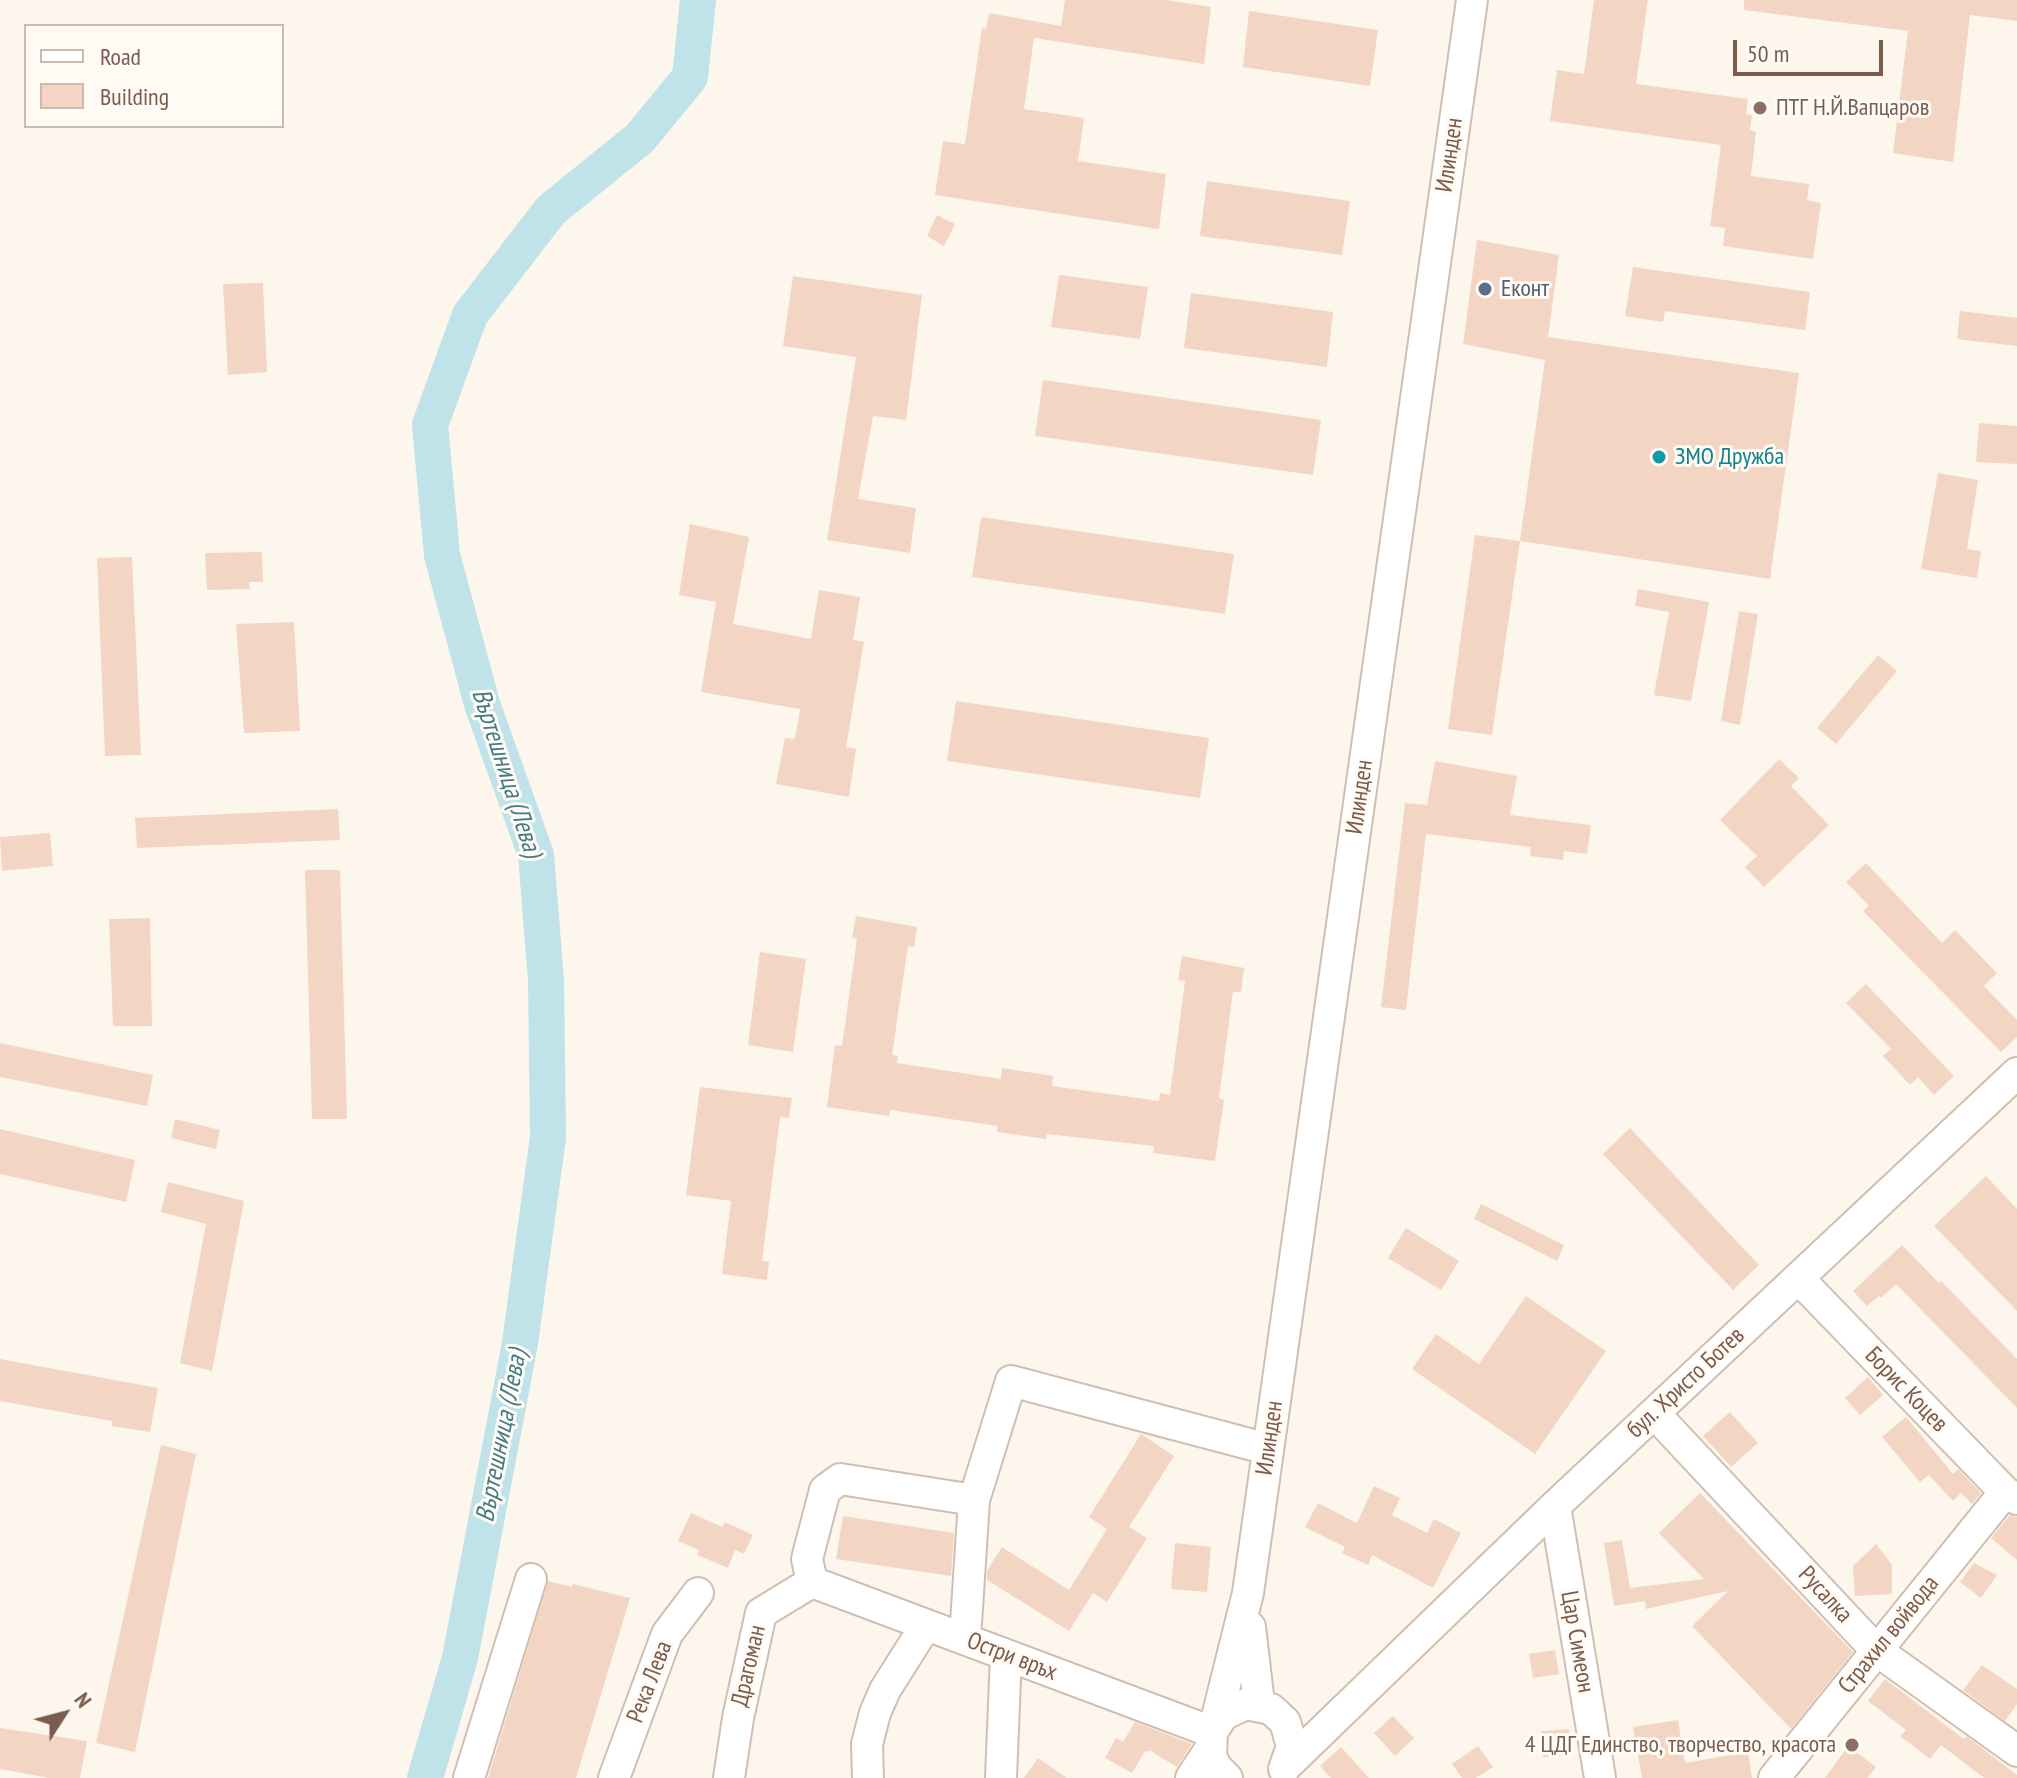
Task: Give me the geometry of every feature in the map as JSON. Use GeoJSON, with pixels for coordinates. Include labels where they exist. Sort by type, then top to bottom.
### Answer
{"type":"FeatureCollection","features":[{"type":"Feature","properties":{"kind":"street","name":"Илинден"},"geometry":{"type":"LineString","coordinates":[[1212,1735],[1248,1593],[1472,0]]}},
{"type":"Feature","properties":{"kind":"street","name":"бул. Христо Ботев"},"geometry":{"type":"LineString","coordinates":[[1282,1771],[1555,1506],[2017,1073]]}},
{"type":"Feature","properties":{"kind":"street","name":"Борис Коцев"},"geometry":{"type":"LineString","coordinates":[[1798,1278],[2011,1495]]}},
{"type":"Feature","properties":{"kind":"street"},"geometry":{"type":"LineString","coordinates":[[965,1639],[974,1500],[1011,1381],[1268,1449]]}},
{"type":"Feature","properties":{"kind":"street","name":"Русалка"},"geometry":{"type":"LineString","coordinates":[[1655,1414],[1876,1650],[2017,1751]]}},
{"type":"Feature","properties":{"kind":"street"},"geometry":{"type":"LineString","coordinates":[[812,1582],[807,1559],[825,1490],[840,1479],[974,1500]]}},
{"type":"Feature","properties":{"kind":"street","name":"Страхил войвода"},"geometry":{"type":"LineString","coordinates":[[1774,1778],[1876,1650],[2011,1495]]}},
{"type":"Feature","properties":{"kind":"street","name":"Цар Симеон"},"geometry":{"type":"LineString","coordinates":[[1555,1506],[1600,1778]]}},
{"type":"Feature","properties":{"kind":"street"},"geometry":{"type":"LineString","coordinates":[[469,1778],[531,1579]]}},
{"type":"Feature","properties":{"kind":"street","name":"Остри връх"},"geometry":{"type":"LineString","coordinates":[[812,1582],[1212,1735]]}},
{"type":"Feature","properties":{"kind":"street","name":"Драгоман"},"geometry":{"type":"LineString","coordinates":[[729,1778],[738,1718],[761,1613],[812,1582]]}},
{"type":"Feature","properties":{"kind":"street","name":"Река Лева"},"geometry":{"type":"LineString","coordinates":[[614,1778],[667,1634],[698,1593]]}},
{"type":"Feature","properties":{"kind":"street","name":"Илинден"},"geometry":{"type":"LineString","coordinates":[[1248,1593],[1255,1683],[1270,1711],[1288,1727],[1292,1739],[1292,1752],[1282,1771]]}},
{"type":"Feature","properties":{"kind":"street"},"geometry":{"type":"LineString","coordinates":[[868,1778],[867,1744],[875,1713],[885,1690],[926,1625]]}},
{"type":"Feature","properties":{"kind":"street"},"geometry":{"type":"LineString","coordinates":[[1001,1778],[1006,1655]]}},
{"type":"Feature","properties":{"kind":"street","name":"бул. Христо Ботев"},"geometry":{"type":"LineString","coordinates":[[1212,1735],[1223,1715],[1234,1707],[1246,1704],[1310,1719],[1357,1695]]}},
{"type":"Feature","properties":{"kind":"street"},"geometry":{"type":"LineString","coordinates":[[1191,1778],[1212,1735]]}},
{"type":"Feature","properties":{"kind":"street"},"geometry":{"type":"LineString","coordinates":[[1212,1735],[1216,1767],[1227,1778]]}},
{"type":"Feature","properties":{"kind":"building"},"geometry":{"type":"Polygon","coordinates":[[[1065,0],[1167,0],[1211,7],[1204,64],[1034,38],[1024,109],[1084,118],[1078,161],[1166,174],[1159,229],[935,195],[943,141],[965,144],[982,28],[986,29],[989,13],[1061,26],[1065,0]]]}},
{"type":"Feature","properties":{"kind":"building"},"geometry":{"type":"Polygon","coordinates":[[[1594,0],[1648,0],[1636,84],[1748,99],[1746,114],[1752,115],[1750,130],[1756,132],[1751,176],[1809,184],[1807,200],[1821,203],[1813,259],[1723,246],[1725,228],[1710,226],[1721,145],[1550,121],[1557,70],[1584,74],[1594,0]]]}},
{"type":"Feature","properties":{"kind":"building"},"geometry":{"type":"Polygon","coordinates":[[[1744,0],[2017,0],[2017,21],[1970,15],[1953,162],[1893,153],[1908,31],[1744,10],[1744,0]]]}},
{"type":"Feature","properties":{"kind":"building"},"geometry":{"type":"Polygon","coordinates":[[[1249,11],[1378,30],[1370,86],[1243,67],[1249,11]]]}},
{"type":"Feature","properties":{"kind":"building"},"geometry":{"type":"Polygon","coordinates":[[[1207,181],[1350,201],[1342,255],[1200,236],[1207,181]]]}},
{"type":"Feature","properties":{"kind":"building"},"geometry":{"type":"Polygon","coordinates":[[[937,215],[955,224],[944,246],[927,236],[937,215]]]}},
{"type":"Feature","properties":{"kind":"building","name":"ЗМО Дружба"},"geometry":{"type":"Polygon","coordinates":[[[1477,240],[1559,255],[1548,337],[1799,373],[1770,579],[1520,541],[1545,360],[1463,344],[1477,240]]]}},
{"type":"Feature","properties":{"kind":"building"},"geometry":{"type":"Polygon","coordinates":[[[1633,267],[1810,292],[1805,330],[1665,311],[1663,322],[1625,316],[1633,267]]]}},
{"type":"Feature","properties":{"kind":"building"},"geometry":{"type":"Polygon","coordinates":[[[1059,275],[1148,287],[1140,339],[1051,327],[1059,275]]]}},
{"type":"Feature","properties":{"kind":"building"},"geometry":{"type":"Polygon","coordinates":[[[793,276],[922,295],[906,420],[873,416],[858,499],[916,508],[910,553],[827,540],[856,357],[783,346],[793,276]]]}},
{"type":"Feature","properties":{"kind":"building"},"geometry":{"type":"Polygon","coordinates":[[[263,283],[267,372],[228,375],[223,284],[263,283]]]}},
{"type":"Feature","properties":{"kind":"building"},"geometry":{"type":"Polygon","coordinates":[[[1191,293],[1333,312],[1327,367],[1184,348],[1191,293]]]}},
{"type":"Feature","properties":{"kind":"building"},"geometry":{"type":"Polygon","coordinates":[[[1960,311],[2017,318],[2017,346],[1957,339],[1960,311]]]}},
{"type":"Feature","properties":{"kind":"building"},"geometry":{"type":"Polygon","coordinates":[[[1043,380],[1321,420],[1313,475],[1035,436],[1043,380]]]}},
{"type":"Feature","properties":{"kind":"building"},"geometry":{"type":"Polygon","coordinates":[[[1979,423],[2017,426],[2017,464],[1976,462],[1979,423]]]}},
{"type":"Feature","properties":{"kind":"building"},"geometry":{"type":"Polygon","coordinates":[[[1938,473],[1978,480],[1967,549],[1981,551],[1977,578],[1921,569],[1938,473]]]}},
{"type":"Feature","properties":{"kind":"building"},"geometry":{"type":"Polygon","coordinates":[[[981,517],[1234,554],[1225,614],[972,577],[981,517]]]}},
{"type":"Feature","properties":{"kind":"building"},"geometry":{"type":"Polygon","coordinates":[[[690,524],[749,537],[733,624],[811,639],[819,590],[860,597],[853,640],[864,642],[846,747],[856,749],[849,797],[776,784],[785,738],[795,739],[800,709],[701,692],[716,602],[679,595],[690,524]]]}},
{"type":"Feature","properties":{"kind":"building"},"geometry":{"type":"Polygon","coordinates":[[[1475,535],[1520,541],[1492,735],[1448,729],[1475,535]]]}},
{"type":"Feature","properties":{"kind":"building"},"geometry":{"type":"Polygon","coordinates":[[[262,552],[263,582],[249,582],[250,589],[207,590],[205,553],[262,552]]]}},
{"type":"Feature","properties":{"kind":"building"},"geometry":{"type":"Polygon","coordinates":[[[132,557],[141,755],[105,756],[97,558],[132,557]]]}},
{"type":"Feature","properties":{"kind":"building"},"geometry":{"type":"Polygon","coordinates":[[[1638,589],[1709,602],[1691,701],[1654,695],[1669,612],[1635,606],[1638,589]]]}},
{"type":"Feature","properties":{"kind":"building"},"geometry":{"type":"Polygon","coordinates":[[[1739,611],[1758,614],[1740,725],[1721,721],[1739,611]]]}},
{"type":"Feature","properties":{"kind":"building"},"geometry":{"type":"Polygon","coordinates":[[[294,622],[300,731],[244,733],[236,624],[294,622]]]}},
{"type":"Feature","properties":{"kind":"building"},"geometry":{"type":"Polygon","coordinates":[[[1878,655],[1897,671],[1836,744],[1817,728],[1878,655]]]}},
{"type":"Feature","properties":{"kind":"building"},"geometry":{"type":"Polygon","coordinates":[[[956,701],[1209,738],[1200,798],[947,761],[956,701]]]}},
{"type":"Feature","properties":{"kind":"building"},"geometry":{"type":"Polygon","coordinates":[[[1779,759],[1799,778],[1791,786],[1829,825],[1764,887],[1745,867],[1757,856],[1720,820],[1779,759]]]}},
{"type":"Feature","properties":{"kind":"building"},"geometry":{"type":"Polygon","coordinates":[[[1435,761],[1517,776],[1510,815],[1591,825],[1587,854],[1564,851],[1563,860],[1530,856],[1531,847],[1426,834],[1406,1010],[1381,1007],[1405,803],[1427,805],[1435,761]]]}},
{"type":"Feature","properties":{"kind":"building"},"geometry":{"type":"Polygon","coordinates":[[[338,809],[340,840],[137,848],[135,818],[338,809]]]}},
{"type":"Feature","properties":{"kind":"building"},"geometry":{"type":"Polygon","coordinates":[[[50,833],[53,866],[2,871],[0,837],[50,833]]]}},
{"type":"Feature","properties":{"kind":"building"},"geometry":{"type":"Polygon","coordinates":[[[1866,863],[1942,943],[1955,930],[1997,973],[1984,986],[2017,1020],[2017,1037],[2001,1052],[1863,911],[1869,906],[1846,882],[1866,863]]]}},
{"type":"Feature","properties":{"kind":"building"},"geometry":{"type":"Polygon","coordinates":[[[305,870],[340,870],[347,1119],[312,1119],[305,870]]]}},
{"type":"Feature","properties":{"kind":"building"},"geometry":{"type":"Polygon","coordinates":[[[856,916],[917,927],[914,947],[908,946],[892,1055],[898,1056],[897,1063],[1001,1079],[1002,1068],[1053,1076],[1052,1086],[1159,1101],[1160,1093],[1170,1095],[1185,981],[1178,980],[1182,956],[1244,968],[1241,992],[1233,992],[1219,1098],[1224,1100],[1215,1161],[1153,1153],[1154,1146],[1047,1134],[1046,1139],[997,1132],[997,1126],[890,1110],[889,1116],[827,1107],[835,1045],[842,1046],[857,939],[852,938],[856,916]]]}},
{"type":"Feature","properties":{"kind":"building"},"geometry":{"type":"Polygon","coordinates":[[[150,918],[152,1026],[113,1026],[109,919],[150,918]]]}},
{"type":"Feature","properties":{"kind":"building"},"geometry":{"type":"Polygon","coordinates":[[[760,952],[806,959],[793,1052],[748,1045],[760,952]]]}},
{"type":"Feature","properties":{"kind":"building"},"geometry":{"type":"Polygon","coordinates":[[[1866,984],[1954,1076],[1934,1095],[1918,1077],[1910,1085],[1883,1056],[1891,1049],[1846,1003],[1866,984]]]}},
{"type":"Feature","properties":{"kind":"building"},"geometry":{"type":"Polygon","coordinates":[[[0,1043],[153,1075],[147,1106],[0,1077],[0,1043]]]}},
{"type":"Feature","properties":{"kind":"building"},"geometry":{"type":"Polygon","coordinates":[[[700,1087],[792,1098],[789,1118],[780,1117],[762,1261],[769,1262],[767,1280],[722,1274],[731,1201],[686,1195],[700,1087]]]}},
{"type":"Feature","properties":{"kind":"building"},"geometry":{"type":"Polygon","coordinates":[[[175,1119],[220,1130],[216,1149],[171,1138],[175,1119]]]}},
{"type":"Feature","properties":{"kind":"building"},"geometry":{"type":"Polygon","coordinates":[[[1630,1128],[1759,1265],[1733,1290],[1603,1154],[1630,1128]]]}},
{"type":"Feature","properties":{"kind":"building"},"geometry":{"type":"Polygon","coordinates":[[[0,1129],[135,1160],[126,1202],[0,1174],[0,1129]]]}},
{"type":"Feature","properties":{"kind":"building"},"geometry":{"type":"Polygon","coordinates":[[[1986,1176],[2017,1209],[2017,1311],[1934,1226],[1986,1176]]]}},
{"type":"Feature","properties":{"kind":"building"},"geometry":{"type":"Polygon","coordinates":[[[168,1182],[244,1201],[212,1371],[180,1363],[206,1224],[161,1212],[168,1182]]]}},
{"type":"Feature","properties":{"kind":"building"},"geometry":{"type":"Polygon","coordinates":[[[1481,1204],[1564,1245],[1557,1261],[1474,1219],[1481,1204]]]}},
{"type":"Feature","properties":{"kind":"building"},"geometry":{"type":"Polygon","coordinates":[[[1406,1228],[1459,1261],[1441,1290],[1388,1258],[1406,1228]]]}},
{"type":"Feature","properties":{"kind":"building"},"geometry":{"type":"Polygon","coordinates":[[[1902,1245],[2017,1359],[2017,1408],[1896,1284],[1867,1306],[1853,1291],[1902,1245]]]}},
{"type":"Feature","properties":{"kind":"building"},"geometry":{"type":"Polygon","coordinates":[[[1526,1296],[1606,1351],[1535,1454],[1412,1369],[1436,1334],[1479,1364],[1526,1296]]]}},
{"type":"Feature","properties":{"kind":"building"},"geometry":{"type":"Polygon","coordinates":[[[0,1359],[158,1388],[150,1432],[112,1426],[112,1421],[0,1401],[0,1359]]]}},
{"type":"Feature","properties":{"kind":"building"},"geometry":{"type":"Polygon","coordinates":[[[1868,1377],[1883,1395],[1860,1415],[1845,1398],[1868,1377]]]}},
{"type":"Feature","properties":{"kind":"building"},"geometry":{"type":"Polygon","coordinates":[[[1730,1412],[1758,1443],[1731,1467],[1703,1436],[1730,1412]]]}},
{"type":"Feature","properties":{"kind":"building"},"geometry":{"type":"Polygon","coordinates":[[[1906,1417],[1953,1474],[1958,1469],[1981,1493],[1972,1504],[1961,1493],[1953,1501],[1929,1475],[1920,1482],[1882,1437],[1906,1417]]]}},
{"type":"Feature","properties":{"kind":"building"},"geometry":{"type":"Polygon","coordinates":[[[1141,1434],[1174,1456],[1129,1527],[1147,1538],[1107,1602],[1093,1593],[1069,1631],[987,1580],[987,1571],[1002,1547],[1069,1590],[1107,1529],[1089,1517],[1141,1434]]]}},
{"type":"Feature","properties":{"kind":"building"},"geometry":{"type":"Polygon","coordinates":[[[161,1445],[196,1454],[135,1752],[96,1743],[161,1445]]]}},
{"type":"Feature","properties":{"kind":"building"},"geometry":{"type":"Polygon","coordinates":[[[1374,1486],[1400,1498],[1392,1515],[1427,1533],[1434,1519],[1461,1533],[1433,1588],[1372,1555],[1368,1565],[1342,1553],[1345,1547],[1305,1527],[1318,1503],[1357,1523],[1374,1486]]]}},
{"type":"Feature","properties":{"kind":"building"},"geometry":{"type":"Polygon","coordinates":[[[1700,1493],[1853,1652],[1791,1729],[1692,1626],[1728,1591],[1646,1609],[1645,1601],[1614,1606],[1604,1543],[1622,1540],[1630,1588],[1704,1579],[1659,1533],[1700,1493]]]}},
{"type":"Feature","properties":{"kind":"building"},"geometry":{"type":"Polygon","coordinates":[[[691,1513],[722,1527],[725,1522],[753,1535],[744,1554],[735,1550],[728,1568],[697,1555],[699,1550],[678,1541],[691,1513]]]}},
{"type":"Feature","properties":{"kind":"building"},"geometry":{"type":"Polygon","coordinates":[[[2010,1515],[2017,1517],[2017,1560],[1991,1538],[2010,1515]]]}},
{"type":"Feature","properties":{"kind":"building"},"geometry":{"type":"Polygon","coordinates":[[[843,1516],[954,1533],[951,1576],[836,1559],[843,1516]]]}},
{"type":"Feature","properties":{"kind":"building"},"geometry":{"type":"Polygon","coordinates":[[[1175,1543],[1211,1547],[1207,1592],[1171,1589],[1175,1543]]]}},
{"type":"Feature","properties":{"kind":"building"},"geometry":{"type":"Polygon","coordinates":[[[1876,1544],[1892,1565],[1892,1594],[1855,1596],[1853,1566],[1876,1544]]]}},
{"type":"Feature","properties":{"kind":"building"},"geometry":{"type":"Polygon","coordinates":[[[1974,1563],[1997,1575],[1981,1598],[1960,1582],[1974,1563]]]}},
{"type":"Feature","properties":{"kind":"building"},"geometry":{"type":"Polygon","coordinates":[[[548,1581],[630,1598],[576,1778],[488,1778],[548,1581]]]}},
{"type":"Feature","properties":{"kind":"building"},"geometry":{"type":"Polygon","coordinates":[[[1555,1650],[1559,1674],[1533,1678],[1529,1654],[1555,1650]]]}},
{"type":"Feature","properties":{"kind":"building"},"geometry":{"type":"Polygon","coordinates":[[[1982,1665],[2017,1689],[2017,1704],[2005,1721],[1963,1690],[1982,1665]]]}},
{"type":"Feature","properties":{"kind":"building"},"geometry":{"type":"Polygon","coordinates":[[[1885,1679],[1964,1739],[1966,1736],[1978,1745],[2017,1778],[1984,1778],[1941,1745],[1930,1759],[1900,1736],[1906,1730],[1868,1701],[1885,1679]]]}},
{"type":"Feature","properties":{"kind":"building"},"geometry":{"type":"Polygon","coordinates":[[[1393,1716],[1414,1738],[1395,1756],[1374,1733],[1393,1716]]]}},
{"type":"Feature","properties":{"kind":"building"},"geometry":{"type":"Polygon","coordinates":[[[1678,1720],[1685,1763],[1748,1752],[1752,1778],[1642,1778],[1633,1727],[1678,1720]]]}},
{"type":"Feature","properties":{"kind":"building"},"geometry":{"type":"Polygon","coordinates":[[[1135,1722],[1192,1744],[1177,1767],[1149,1750],[1145,1751],[1132,1773],[1105,1758],[1116,1738],[1123,1742],[1135,1722]]]}},
{"type":"Feature","properties":{"kind":"building"},"geometry":{"type":"Polygon","coordinates":[[[0,1728],[87,1741],[80,1778],[49,1778],[0,1769],[0,1728]]]}},
{"type":"Feature","properties":{"kind":"building"},"geometry":{"type":"Polygon","coordinates":[[[1569,1729],[1571,1755],[1543,1757],[1541,1731],[1569,1729]]]}},
{"type":"Feature","properties":{"kind":"building"},"geometry":{"type":"Polygon","coordinates":[[[1478,1746],[1493,1767],[1476,1778],[1462,1778],[1452,1764],[1478,1746]]]}},
{"type":"Feature","properties":{"kind":"building"},"geometry":{"type":"Polygon","coordinates":[[[1848,1746],[1876,1767],[1868,1778],[1825,1778],[1848,1746]]]}},
{"type":"Feature","properties":{"kind":"building"},"geometry":{"type":"Polygon","coordinates":[[[1341,1747],[1369,1778],[1331,1778],[1320,1766],[1341,1747]]]}},
{"type":"Feature","properties":{"kind":"building"},"geometry":{"type":"Polygon","coordinates":[[[1038,1758],[1067,1778],[1024,1778],[1038,1758]]]}},
{"type":"Feature","properties":{"kind":"waterway","name":"Въртешница (Лева)"},"geometry":{"type":"LineString","coordinates":[[425,1778],[460,1658],[520,1343],[548,1137],[546,980],[536,855],[482,704],[442,555],[430,425],[470,315],[551,210],[640,138],[690,77],[698,0]]}},
{"type":"Feature","properties":{"kind":"place","name":"ПТГ Н.Й.Вапцаров"},"geometry":{"type":"Point","coordinates":[1760,108]}},
{"type":"Feature","properties":{"kind":"place","name":"Еконт"},"geometry":{"type":"Point","coordinates":[1485,289]}},
{"type":"Feature","properties":{"kind":"place","name":"ЗМО Дружба"},"geometry":{"type":"Point","coordinates":[1659,457]}},
{"type":"Feature","properties":{"kind":"place","name":"4 ЦДГ Единство, творчество, красота"},"geometry":{"type":"Point","coordinates":[1852,1745]}}]}
